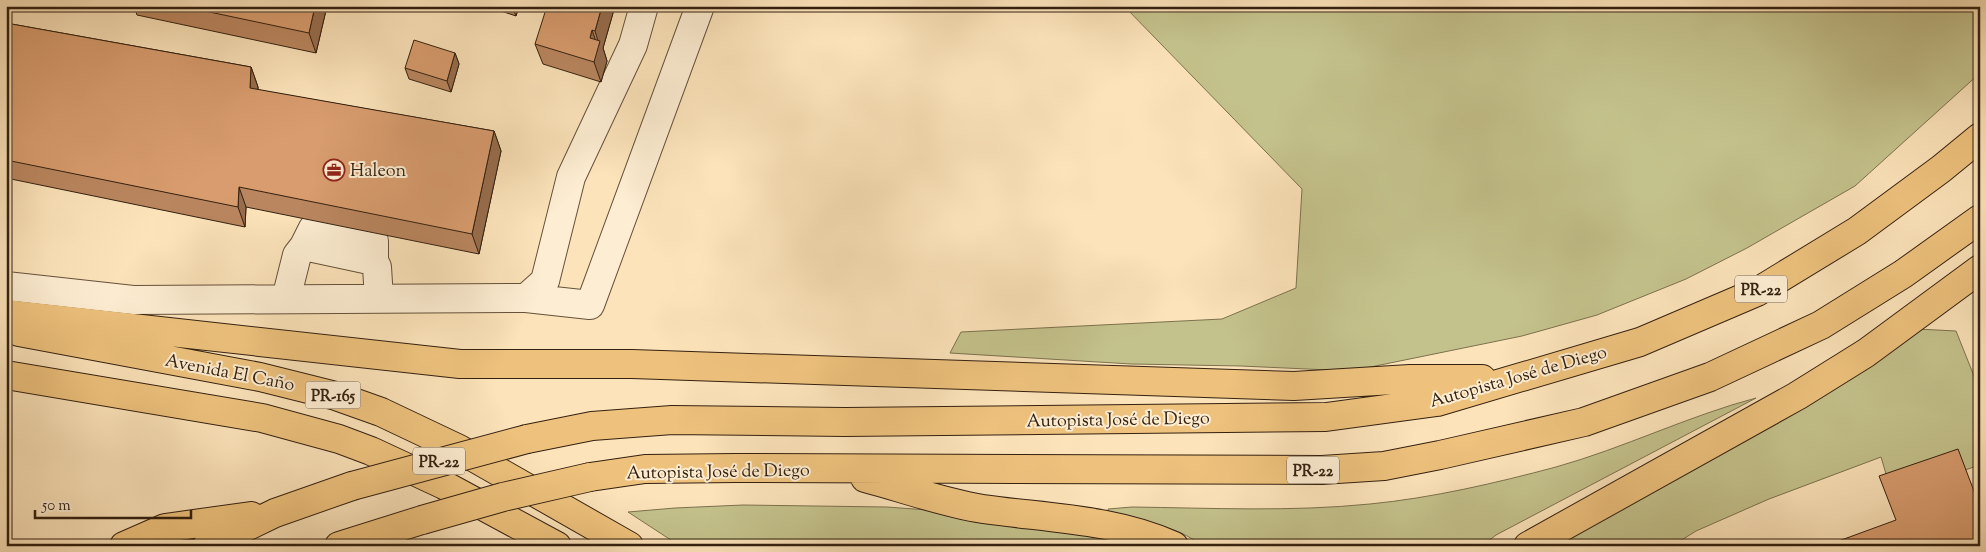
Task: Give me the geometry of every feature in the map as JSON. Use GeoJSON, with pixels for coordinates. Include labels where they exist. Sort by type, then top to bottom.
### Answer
{"type":"FeatureCollection","features":[{"type":"Feature","properties":{"kind":"highway","name":"Autopista José de Diego"},"geometry":{"type":"LineString","coordinates":[[208,546],[275,512],[352,486],[527,439],[592,426],[672,420],[845,422],[1326,417],[1437,402],[1511,378],[1640,342],[1757,292],[1857,231],[1942,169],[1980,137]]}},
{"type":"Feature","properties":{"kind":"highway","name":"Autopista José de Diego"},"geometry":{"type":"LineString","coordinates":[[339,546],[503,497],[590,477],[645,469],[832,470],[1004,467],[1322,470],[1384,466],[1440,456],[1584,422],[1710,377],[1821,324],[1903,274],[1980,219]]}},
{"type":"Feature","properties":{"kind":"highway"},"geometry":{"type":"LineString","coordinates":[[1528,546],[1797,396],[1866,353],[1980,269]]}},
{"type":"Feature","properties":{"kind":"highway"},"geometry":{"type":"LineString","coordinates":[[6,314],[460,364],[652,364],[1294,386],[1410,380],[1511,378]]}},
{"type":"Feature","properties":{"kind":"highway","name":"Avenida El Caño"},"geometry":{"type":"LineString","coordinates":[[6,330],[260,377],[336,396],[381,412],[459,449],[629,546]]}},
{"type":"Feature","properties":{"kind":"highway","name":"PR-165"},"geometry":{"type":"LineString","coordinates":[[6,375],[262,418],[339,439],[429,477],[557,546]]}},
{"type":"Feature","properties":{"kind":"highway"},"geometry":{"type":"LineString","coordinates":[[6,395],[86,388]]}},
{"type":"Feature","properties":{"kind":"highway"},"geometry":{"type":"LineString","coordinates":[[832,470],[980,508],[1090,522],[1133,531],[1174,546]]}},
{"type":"Feature","properties":{"kind":"highway"},"geometry":{"type":"LineString","coordinates":[[124,546],[165,528],[275,512]]}},
{"type":"Feature","properties":{"kind":"lane"},"geometry":{"type":"LineString","coordinates":[[526,298],[545,281],[571,177],[633,45],[644,6]]}},
{"type":"Feature","properties":{"kind":"lane"},"geometry":{"type":"LineString","coordinates":[[6,286],[133,300],[526,298],[590,305],[700,6]]}},
{"type":"Feature","properties":{"kind":"lane"},"geometry":{"type":"LineString","coordinates":[[286,299],[297,255],[304,246],[312,228],[374,241],[374,261],[377,266],[380,299]]}},
{"type":"Feature","properties":{"kind":"lane"},"geometry":{"type":"LineString","coordinates":[[304,246],[374,261]]}},
{"type":"Feature","properties":{"kind":"shaded area"},"geometry":{"type":"Polygon","coordinates":[[[1124,6],[1980,6],[1980,73],[1855,186],[1747,248],[1686,279],[1597,315],[1522,336],[1351,371],[1131,364],[950,353],[961,332],[1222,319],[1296,288],[1302,189],[1124,6]]]}},
{"type":"Feature","properties":{"kind":"shaded area"},"geometry":{"type":"Polygon","coordinates":[[[1917,329],[1956,331],[1980,391],[1980,465],[1892,494],[1881,457],[1769,499],[1696,531],[1672,546],[1556,546],[1917,329]]]}},
{"type":"Feature","properties":{"kind":"shaded area"},"geometry":{"type":"Polygon","coordinates":[[[1756,398],[1496,535],[1482,546],[1202,546],[1170,528],[1109,514],[1108,509],[1132,507],[1311,508],[1370,504],[1417,498],[1487,484],[1556,467],[1606,451],[1731,405],[1756,398]]]}},
{"type":"Feature","properties":{"kind":"shaded area"},"geometry":{"type":"Polygon","coordinates":[[[743,505],[887,507],[969,513],[1150,546],[680,546],[628,512],[743,505]]]}},
{"type":"Feature","properties":{"kind":"building"},"geometry":{"type":"Polygon","coordinates":[[[181,6],[315,6],[309,33],[181,6]]]}},
{"type":"Feature","properties":{"kind":"building"},"geometry":{"type":"Polygon","coordinates":[[[547,6],[602,6],[595,31],[592,30],[590,38],[600,41],[594,62],[535,44],[547,6]]]}},
{"type":"Feature","properties":{"kind":"building"},"geometry":{"type":"Polygon","coordinates":[[[6,23],[251,67],[250,88],[494,131],[472,234],[239,187],[238,207],[6,160],[6,23]]]}},
{"type":"Feature","properties":{"kind":"building"},"geometry":{"type":"Polygon","coordinates":[[[414,40],[455,53],[447,81],[405,68],[414,40]]]}},
{"type":"Feature","properties":{"kind":"building"},"geometry":{"type":"Polygon","coordinates":[[[1958,449],[1980,507],[1980,546],[1825,546],[1896,520],[1879,476],[1958,449]]]}},
{"type":"Feature","properties":{"kind":"place","name":"Haleon"},"geometry":{"type":"Point","coordinates":[334,170]}}]}
